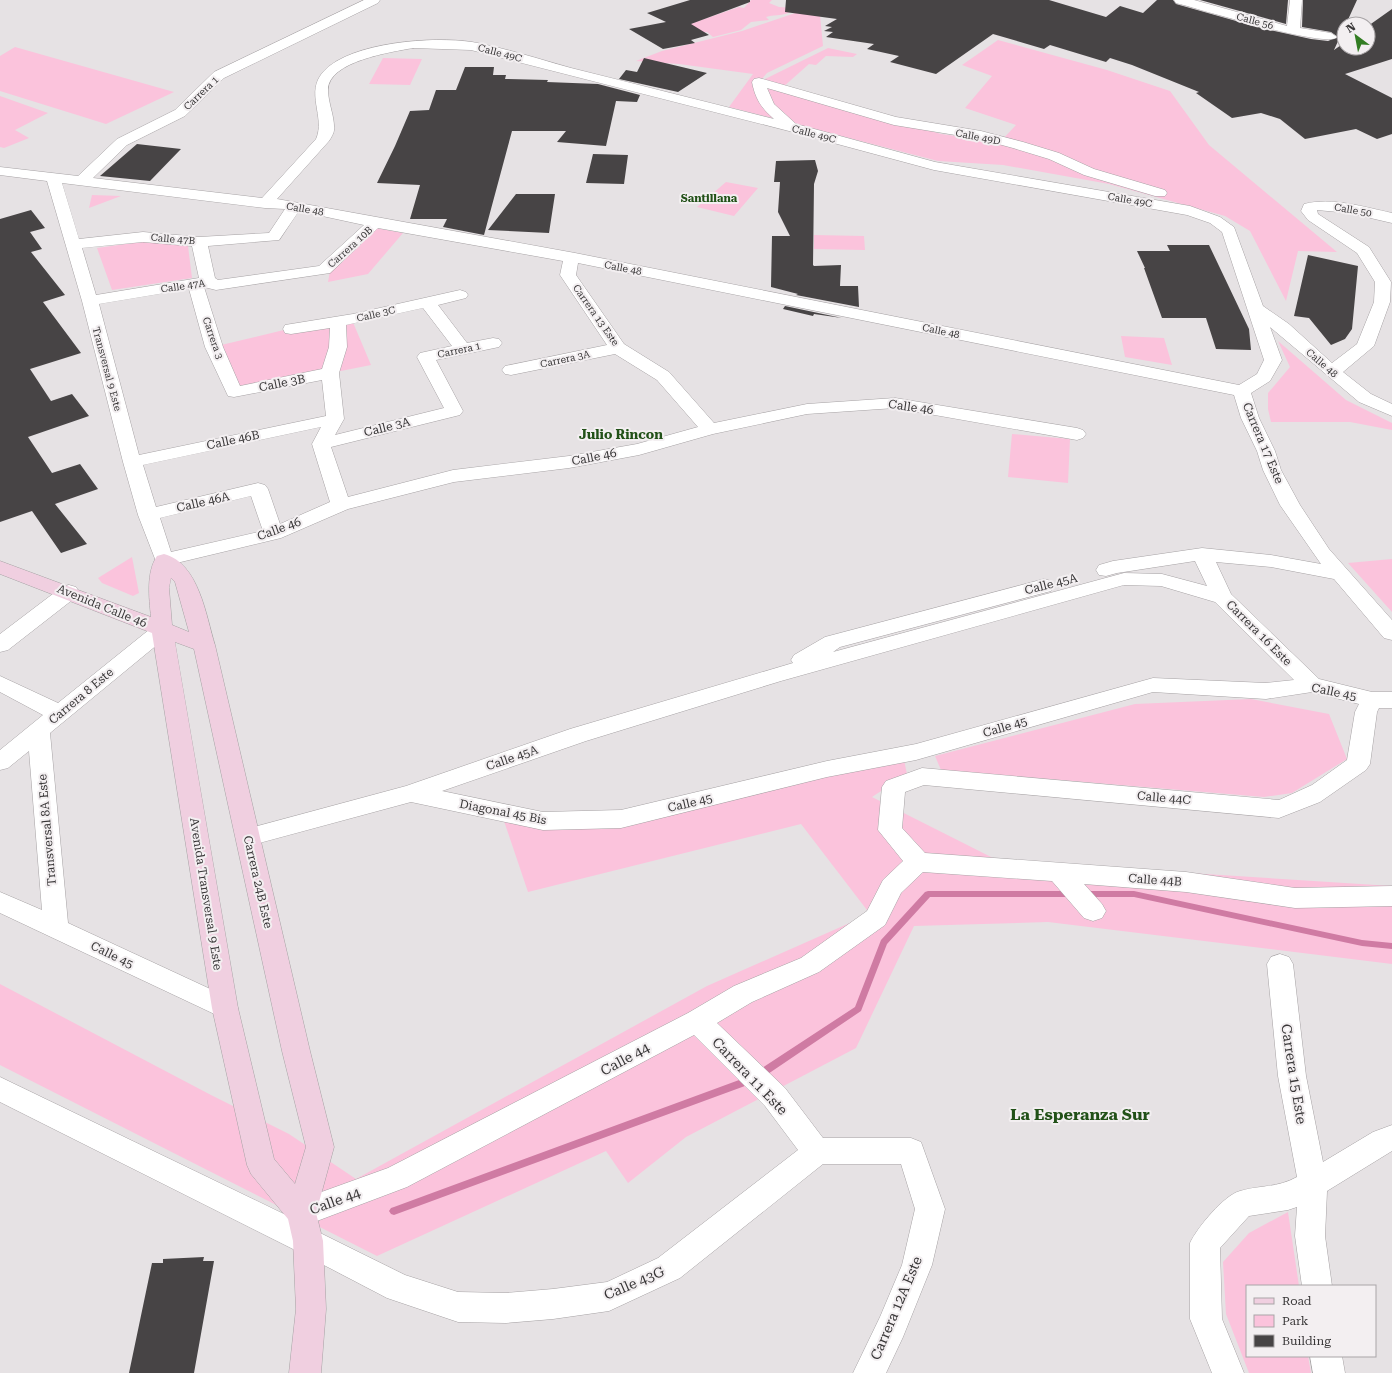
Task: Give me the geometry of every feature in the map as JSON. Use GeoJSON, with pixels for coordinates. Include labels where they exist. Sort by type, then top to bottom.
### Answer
{"type":"FeatureCollection","features":[{"type":"Feature","properties":{"kind":"main road","name":"Avenida Transversal 9 Este"},"geometry":{"type":"LineString","coordinates":[[164,560],[159,588],[162,630],[225,1008],[261,1164],[302,1213]]}},
{"type":"Feature","properties":{"kind":"main road","name":"Carrera 24B Este"},"geometry":{"type":"LineString","coordinates":[[164,560],[185,580],[204,645],[296,1051],[320,1147],[302,1213]]}},
{"type":"Feature","properties":{"kind":"main road","name":"Avenida Calle 46"},"geometry":{"type":"LineString","coordinates":[[0,567],[70,592],[162,630],[204,645]]}},
{"type":"Feature","properties":{"kind":"main road"},"geometry":{"type":"LineString","coordinates":[[302,1213],[308,1241],[311,1309],[305,1373]]}},
{"type":"Feature","properties":{"kind":"street","name":"Carrera 1"},"geometry":{"type":"LineString","coordinates":[[82,180],[122,142],[180,113],[218,75],[374,0]]}},
{"type":"Feature","properties":{"kind":"street","name":"Calle 56"},"geometry":{"type":"LineString","coordinates":[[1180,0],[1293,31],[1331,37]]}},
{"type":"Feature","properties":{"kind":"street"},"geometry":{"type":"LineString","coordinates":[[1293,31],[1296,0]]}},
{"type":"Feature","properties":{"kind":"street","name":"Calle 49C"},"geometry":{"type":"LineString","coordinates":[[265,203],[322,141],[327,130],[321,89],[329,73],[344,63],[369,52],[413,44],[471,46],[794,128],[934,166],[1190,211],[1215,220]]}},
{"type":"Feature","properties":{"kind":"street","name":"Calle 49D"},"geometry":{"type":"LineString","coordinates":[[794,128],[768,107],[760,94],[759,82],[894,121],[981,135],[1054,156],[1089,172],[1169,196],[1190,211]]}},
{"type":"Feature","properties":{"kind":"street","name":"Calle 48"},"geometry":{"type":"LineString","coordinates":[[0,171],[295,206],[375,223],[575,258],[1242,391]]}},
{"type":"Feature","properties":{"kind":"street","name":"Transversal 9 Este"},"geometry":{"type":"LineString","coordinates":[[53,177],[90,301],[132,462],[148,516],[164,560]]}},
{"type":"Feature","properties":{"kind":"street","name":"Calle 50"},"geometry":{"type":"LineString","coordinates":[[1332,372],[1365,346],[1382,302],[1382,282],[1363,250],[1313,217],[1309,211],[1309,207],[1314,205],[1392,218]]}},
{"type":"Feature","properties":{"kind":"street","name":"Calle 47B"},"geometry":{"type":"LineString","coordinates":[[72,244],[143,237],[199,242],[274,237],[295,206]]}},
{"type":"Feature","properties":{"kind":"street","name":"Carrera 17 Este"},"geometry":{"type":"LineString","coordinates":[[1215,220],[1229,230],[1273,360],[1264,377],[1242,391],[1250,418],[1266,451],[1272,470],[1290,505],[1322,553],[1392,633]]}},
{"type":"Feature","properties":{"kind":"street","name":"Carrera 10B"},"geometry":{"type":"LineString","coordinates":[[324,270],[375,223]]}},
{"type":"Feature","properties":{"kind":"street","name":"Carrera 3"},"geometry":{"type":"LineString","coordinates":[[199,242],[201,282],[214,347],[234,392]]}},
{"type":"Feature","properties":{"kind":"street","name":"Carrera 13 Este"},"geometry":{"type":"LineString","coordinates":[[575,258],[569,263],[568,275],[618,348],[663,376],[710,429]]}},
{"type":"Feature","properties":{"kind":"street","name":"Calle 47A"},"geometry":{"type":"LineString","coordinates":[[90,301],[201,282],[216,285],[324,270]]}},
{"type":"Feature","properties":{"kind":"street","name":"Calle 3C"},"geometry":{"type":"LineString","coordinates":[[290,329],[338,322],[460,295]]}},
{"type":"Feature","properties":{"kind":"street"},"geometry":{"type":"LineString","coordinates":[[427,302],[463,349]]}},
{"type":"Feature","properties":{"kind":"street","name":"Calle 48"},"geometry":{"type":"LineString","coordinates":[[1256,309],[1283,328],[1332,372],[1365,398],[1392,411]]}},
{"type":"Feature","properties":{"kind":"street"},"geometry":{"type":"LineString","coordinates":[[338,322],[338,347],[330,373],[335,418],[321,444],[341,505]]}},
{"type":"Feature","properties":{"kind":"street","name":"Carrera 1"},"geometry":{"type":"LineString","coordinates":[[454,411],[426,357],[493,343]]}},
{"type":"Feature","properties":{"kind":"street","name":"Carrera 3A"},"geometry":{"type":"LineString","coordinates":[[511,370],[618,348]]}},
{"type":"Feature","properties":{"kind":"street","name":"Calle 3B"},"geometry":{"type":"LineString","coordinates":[[234,392],[330,373]]}},
{"type":"Feature","properties":{"kind":"street","name":"Calle 46"},"geometry":{"type":"LineString","coordinates":[[164,560],[274,534],[341,505],[453,476],[569,462],[639,448],[710,429],[807,409],[895,403],[987,420],[1077,434]]}},
{"type":"Feature","properties":{"kind":"street","name":"Calle 3A"},"geometry":{"type":"LineString","coordinates":[[321,444],[454,411]]}},
{"type":"Feature","properties":{"kind":"street","name":"Calle 46B"},"geometry":{"type":"LineString","coordinates":[[132,462],[335,418]]}},
{"type":"Feature","properties":{"kind":"street","name":"Calle 46A"},"geometry":{"type":"LineString","coordinates":[[148,516],[258,490],[274,534]]}},
{"type":"Feature","properties":{"kind":"street","name":"Calle 45A"},"geometry":{"type":"LineString","coordinates":[[248,837],[411,793],[578,735],[774,675],[839,649],[1118,573],[1202,554],[1271,561],[1339,574]]}},
{"type":"Feature","properties":{"kind":"street","name":"Carrera 16 Este"},"geometry":{"type":"LineString","coordinates":[[1202,554],[1222,597],[1312,685]]}},
{"type":"Feature","properties":{"kind":"street","name":"Calle 45A"},"geometry":{"type":"LineString","coordinates":[[1118,573],[1162,580],[1222,597]]}},
{"type":"Feature","properties":{"kind":"street"},"geometry":{"type":"LineString","coordinates":[[0,645],[70,592]]}},
{"type":"Feature","properties":{"kind":"street","name":"Carrera 8 Este"},"geometry":{"type":"LineString","coordinates":[[0,762],[162,630]]}},
{"type":"Feature","properties":{"kind":"street"},"geometry":{"type":"LineString","coordinates":[[0,683],[60,714]]}},
{"type":"Feature","properties":{"kind":"street","name":"Calle 45"},"geometry":{"type":"LineString","coordinates":[[621,819],[827,769],[916,752],[1153,685],[1266,691],[1312,685],[1382,700]]}},
{"type":"Feature","properties":{"kind":"street","name":"Calle 44C"},"geometry":{"type":"LineString","coordinates":[[918,862],[890,830],[894,787],[922,776],[1279,809],[1301,802],[1320,793],[1358,764],[1366,712],[1382,700]]}},
{"type":"Feature","properties":{"kind":"street","name":"Transversal 8A Este"},"geometry":{"type":"LineString","coordinates":[[38,732],[56,928]]}},
{"type":"Feature","properties":{"kind":"street"},"geometry":{"type":"LineString","coordinates":[[916,752],[922,776]]}},
{"type":"Feature","properties":{"kind":"street","name":"Diagonal 45 Bis"},"geometry":{"type":"LineString","coordinates":[[411,793],[543,821],[621,819]]}},
{"type":"Feature","properties":{"kind":"street","name":"Calle 44B"},"geometry":{"type":"LineString","coordinates":[[918,862],[1186,882],[1294,898],[1392,896]]}},
{"type":"Feature","properties":{"kind":"street","name":"Calle 44"},"geometry":{"type":"LineString","coordinates":[[302,1213],[398,1178],[697,1021],[743,994],[810,965],[876,918],[892,887],[918,862]]}},
{"type":"Feature","properties":{"kind":"street"},"geometry":{"type":"LineString","coordinates":[[1059,873],[1093,911]]}},
{"type":"Feature","properties":{"kind":"street","name":"Calle 45"},"geometry":{"type":"LineString","coordinates":[[0,902],[225,1008]]}},
{"type":"Feature","properties":{"kind":"street","name":"Carrera 15 Este"},"geometry":{"type":"LineString","coordinates":[[1280,964],[1292,1076],[1313,1184],[1310,1236],[1317,1285]]}},
{"type":"Feature","properties":{"kind":"street","name":"Carrera 11 Este"},"geometry":{"type":"LineString","coordinates":[[697,1021],[775,1097],[816,1151]]}},
{"type":"Feature","properties":{"kind":"street"},"geometry":{"type":"LineString","coordinates":[[0,1089],[308,1241]]}},
{"type":"Feature","properties":{"kind":"street"},"geometry":{"type":"LineString","coordinates":[[1228,1373],[1206,1319],[1205,1243],[1241,1204],[1288,1197],[1313,1184],[1382,1141],[1392,1138]]}},
{"type":"Feature","properties":{"kind":"street","name":"Calle 43G"},"geometry":{"type":"LineString","coordinates":[[308,1241],[398,1288],[458,1307],[506,1308],[553,1304],[609,1296],[669,1268],[816,1151]]}},
{"type":"Feature","properties":{"kind":"street","name":"Carrera 12A Este"},"geometry":{"type":"LineString","coordinates":[[816,1151],[911,1151],[930,1209],[917,1265],[892,1326],[869,1373]]}},
{"type":"Feature","properties":{"kind":"street"},"geometry":{"type":"LineString","coordinates":[[1326,1357],[1329,1373]]}},
{"type":"Feature","properties":{"kind":"green space"},"geometry":{"type":"Polygon","coordinates":[[[751,0],[772,0],[769,3],[779,7],[795,8],[785,14],[766,17],[769,20],[751,22],[741,30],[713,37],[707,32],[692,34],[681,27],[739,7],[744,8],[751,0]]]}},
{"type":"Feature","properties":{"kind":"green space"},"geometry":{"type":"Polygon","coordinates":[[[819,5],[823,46],[767,73],[759,82],[828,48],[857,54],[853,57],[826,56],[816,65],[809,64],[782,88],[941,134],[1000,142],[1016,125],[965,108],[992,76],[962,65],[998,40],[1107,70],[1170,91],[1209,145],[1337,252],[1298,251],[1286,301],[1250,231],[1225,216],[1109,184],[1003,165],[938,161],[729,107],[753,74],[679,64],[636,61],[662,51],[742,31],[819,5]]]}},
{"type":"Feature","properties":{"kind":"green space"},"geometry":{"type":"Polygon","coordinates":[[[15,47],[174,92],[106,124],[0,91],[0,56],[15,47]]]}},
{"type":"Feature","properties":{"kind":"green space"},"geometry":{"type":"Polygon","coordinates":[[[383,58],[422,59],[410,85],[369,84],[383,58]]]}},
{"type":"Feature","properties":{"kind":"green space"},"geometry":{"type":"Polygon","coordinates":[[[0,96],[48,113],[15,130],[29,138],[4,148],[0,147],[0,96]]]}},
{"type":"Feature","properties":{"kind":"green space"},"geometry":{"type":"Polygon","coordinates":[[[726,182],[758,188],[734,216],[697,207],[726,182]]]}},
{"type":"Feature","properties":{"kind":"green space"},"geometry":{"type":"Polygon","coordinates":[[[92,195],[121,196],[89,208],[92,195]]]}},
{"type":"Feature","properties":{"kind":"green space"},"geometry":{"type":"Polygon","coordinates":[[[376,228],[403,233],[368,274],[328,282],[330,271],[376,228]]]}},
{"type":"Feature","properties":{"kind":"green space"},"geometry":{"type":"Polygon","coordinates":[[[814,235],[864,236],[865,250],[814,249],[814,235]]]}},
{"type":"Feature","properties":{"kind":"green space"},"geometry":{"type":"Polygon","coordinates":[[[148,241],[188,246],[192,278],[112,290],[97,248],[148,241]]]}},
{"type":"Feature","properties":{"kind":"green space"},"geometry":{"type":"Polygon","coordinates":[[[352,320],[371,365],[235,392],[217,346],[288,329],[352,320]]]}},
{"type":"Feature","properties":{"kind":"green space"},"geometry":{"type":"Polygon","coordinates":[[[1121,336],[1164,338],[1172,365],[1125,357],[1121,336]]]}},
{"type":"Feature","properties":{"kind":"green space"},"geometry":{"type":"Polygon","coordinates":[[[1278,341],[1346,400],[1392,423],[1392,430],[1350,422],[1271,422],[1268,409],[1268,393],[1290,367],[1278,341]]]}},
{"type":"Feature","properties":{"kind":"green space"},"geometry":{"type":"Polygon","coordinates":[[[1012,434],[1070,439],[1068,483],[1008,477],[1012,434]]]}},
{"type":"Feature","properties":{"kind":"green space"},"geometry":{"type":"Polygon","coordinates":[[[132,557],[139,593],[133,596],[102,583],[98,578],[132,557]]]}},
{"type":"Feature","properties":{"kind":"green space"},"geometry":{"type":"Polygon","coordinates":[[[1392,559],[1392,612],[1348,563],[1392,559]]]}},
{"type":"Feature","properties":{"kind":"green space"},"geometry":{"type":"Polygon","coordinates":[[[1251,699],[1329,714],[1347,759],[1292,793],[1264,797],[941,770],[935,756],[1135,704],[1251,699]]]}},
{"type":"Feature","properties":{"kind":"green space"},"geometry":{"type":"Polygon","coordinates":[[[904,760],[907,774],[872,797],[999,861],[1392,886],[1392,964],[1048,922],[914,926],[856,1048],[686,1137],[628,1183],[606,1151],[377,1256],[0,1065],[0,984],[211,1095],[289,1134],[356,1179],[707,986],[870,914],[801,824],[528,892],[504,821],[545,828],[904,760]]]}},
{"type":"Feature","properties":{"kind":"green space"},"geometry":{"type":"Polygon","coordinates":[[[1288,1212],[1299,1285],[1246,1285],[1246,1357],[1308,1357],[1311,1373],[1249,1373],[1226,1314],[1223,1262],[1249,1233],[1288,1212]]]}},
{"type":"Feature","properties":{"kind":"building"},"geometry":{"type":"Polygon","coordinates":[[[690,0],[750,0],[750,2],[691,24],[709,35],[691,40],[695,43],[663,49],[629,29],[666,22],[647,13],[690,0]]]}},
{"type":"Feature","properties":{"kind":"building"},"geometry":{"type":"Polygon","coordinates":[[[786,0],[1049,0],[1106,17],[1120,6],[1143,13],[1157,0],[1173,0],[1176,4],[1261,28],[1311,39],[1328,41],[1336,38],[1336,46],[1334,50],[1336,49],[1336,56],[1376,56],[1376,20],[1392,9],[1392,59],[1345,74],[1392,98],[1392,134],[1377,139],[1356,129],[1305,139],[1280,119],[1261,113],[1232,118],[1196,93],[1199,92],[1132,65],[1110,58],[1106,62],[1050,45],[1044,49],[993,34],[936,74],[890,62],[899,56],[867,49],[874,44],[826,37],[833,32],[824,31],[832,27],[825,26],[837,19],[785,12],[786,0]]]}},
{"type":"Feature","properties":{"kind":"building"},"geometry":{"type":"Polygon","coordinates":[[[1200,0],[1288,0],[1286,24],[1200,0]]]}},
{"type":"Feature","properties":{"kind":"building"},"geometry":{"type":"Polygon","coordinates":[[[1303,0],[1357,0],[1350,16],[1336,16],[1336,36],[1331,32],[1302,27],[1303,0]]]}},
{"type":"Feature","properties":{"kind":"building"},"geometry":{"type":"Polygon","coordinates":[[[644,58],[707,73],[678,92],[619,79],[626,70],[637,72],[644,58]]]}},
{"type":"Feature","properties":{"kind":"building"},"geometry":{"type":"Polygon","coordinates":[[[465,67],[494,67],[493,75],[506,75],[505,79],[548,80],[547,82],[598,84],[640,95],[637,102],[616,101],[606,146],[557,142],[566,131],[512,131],[484,235],[443,227],[447,219],[410,219],[420,185],[377,183],[410,111],[429,110],[436,90],[456,90],[465,67]]]}},
{"type":"Feature","properties":{"kind":"building"},"geometry":{"type":"Polygon","coordinates":[[[137,144],[181,149],[150,181],[100,176],[137,144]]]}},
{"type":"Feature","properties":{"kind":"building"},"geometry":{"type":"Polygon","coordinates":[[[593,154],[628,155],[624,184],[586,183],[593,154]]]}},
{"type":"Feature","properties":{"kind":"building"},"geometry":{"type":"Polygon","coordinates":[[[815,160],[818,171],[814,184],[813,265],[841,265],[840,286],[858,286],[859,307],[796,295],[798,294],[771,287],[772,236],[790,236],[778,212],[780,182],[774,182],[776,161],[815,160]]]}},
{"type":"Feature","properties":{"kind":"building"},"geometry":{"type":"Polygon","coordinates":[[[516,194],[555,194],[549,233],[488,230],[516,194]]]}},
{"type":"Feature","properties":{"kind":"building"},"geometry":{"type":"Polygon","coordinates":[[[31,210],[45,228],[30,232],[42,249],[31,252],[65,295],[43,302],[81,353],[30,369],[51,401],[72,394],[89,416],[28,437],[52,473],[80,464],[98,489],[55,504],[87,544],[61,553],[32,511],[0,522],[0,219],[31,210]]]}},
{"type":"Feature","properties":{"kind":"building"},"geometry":{"type":"Polygon","coordinates":[[[1167,245],[1209,245],[1249,329],[1251,350],[1216,349],[1206,318],[1162,318],[1145,268],[1137,251],[1170,251],[1167,245]]]}},
{"type":"Feature","properties":{"kind":"building"},"geometry":{"type":"Polygon","coordinates":[[[1308,255],[1358,266],[1352,329],[1345,339],[1331,345],[1309,318],[1294,316],[1308,255]]]}},
{"type":"Feature","properties":{"kind":"building"},"geometry":{"type":"Polygon","coordinates":[[[785,306],[842,318],[814,314],[813,316],[783,309],[785,306]]]}},
{"type":"Feature","properties":{"kind":"building"},"geometry":{"type":"Polygon","coordinates":[[[204,1257],[203,1261],[214,1261],[194,1373],[129,1373],[152,1263],[163,1263],[163,1259],[204,1257]]]}},
{"type":"Feature","properties":{"kind":"waterway"},"geometry":{"type":"LineString","coordinates":[[759,1075],[858,1009],[884,942],[928,894],[1071,894]]}},
{"type":"Feature","properties":{"kind":"waterway"},"geometry":{"type":"LineString","coordinates":[[1084,894],[1134,894],[1362,943],[1392,946]]}},
{"type":"Feature","properties":{"kind":"waterway"},"geometry":{"type":"LineString","coordinates":[[394,1211],[750,1080]]}},
{"type":"Feature","properties":{"kind":"district","name":"Santillana"},"geometry":{"type":"Point","coordinates":[709,198]}},
{"type":"Feature","properties":{"kind":"district","name":"Julio Rincon"},"geometry":{"type":"Point","coordinates":[621,434]}},
{"type":"Feature","properties":{"kind":"district","name":"La Esperanza Sur"},"geometry":{"type":"Point","coordinates":[1080,1114]}}]}
